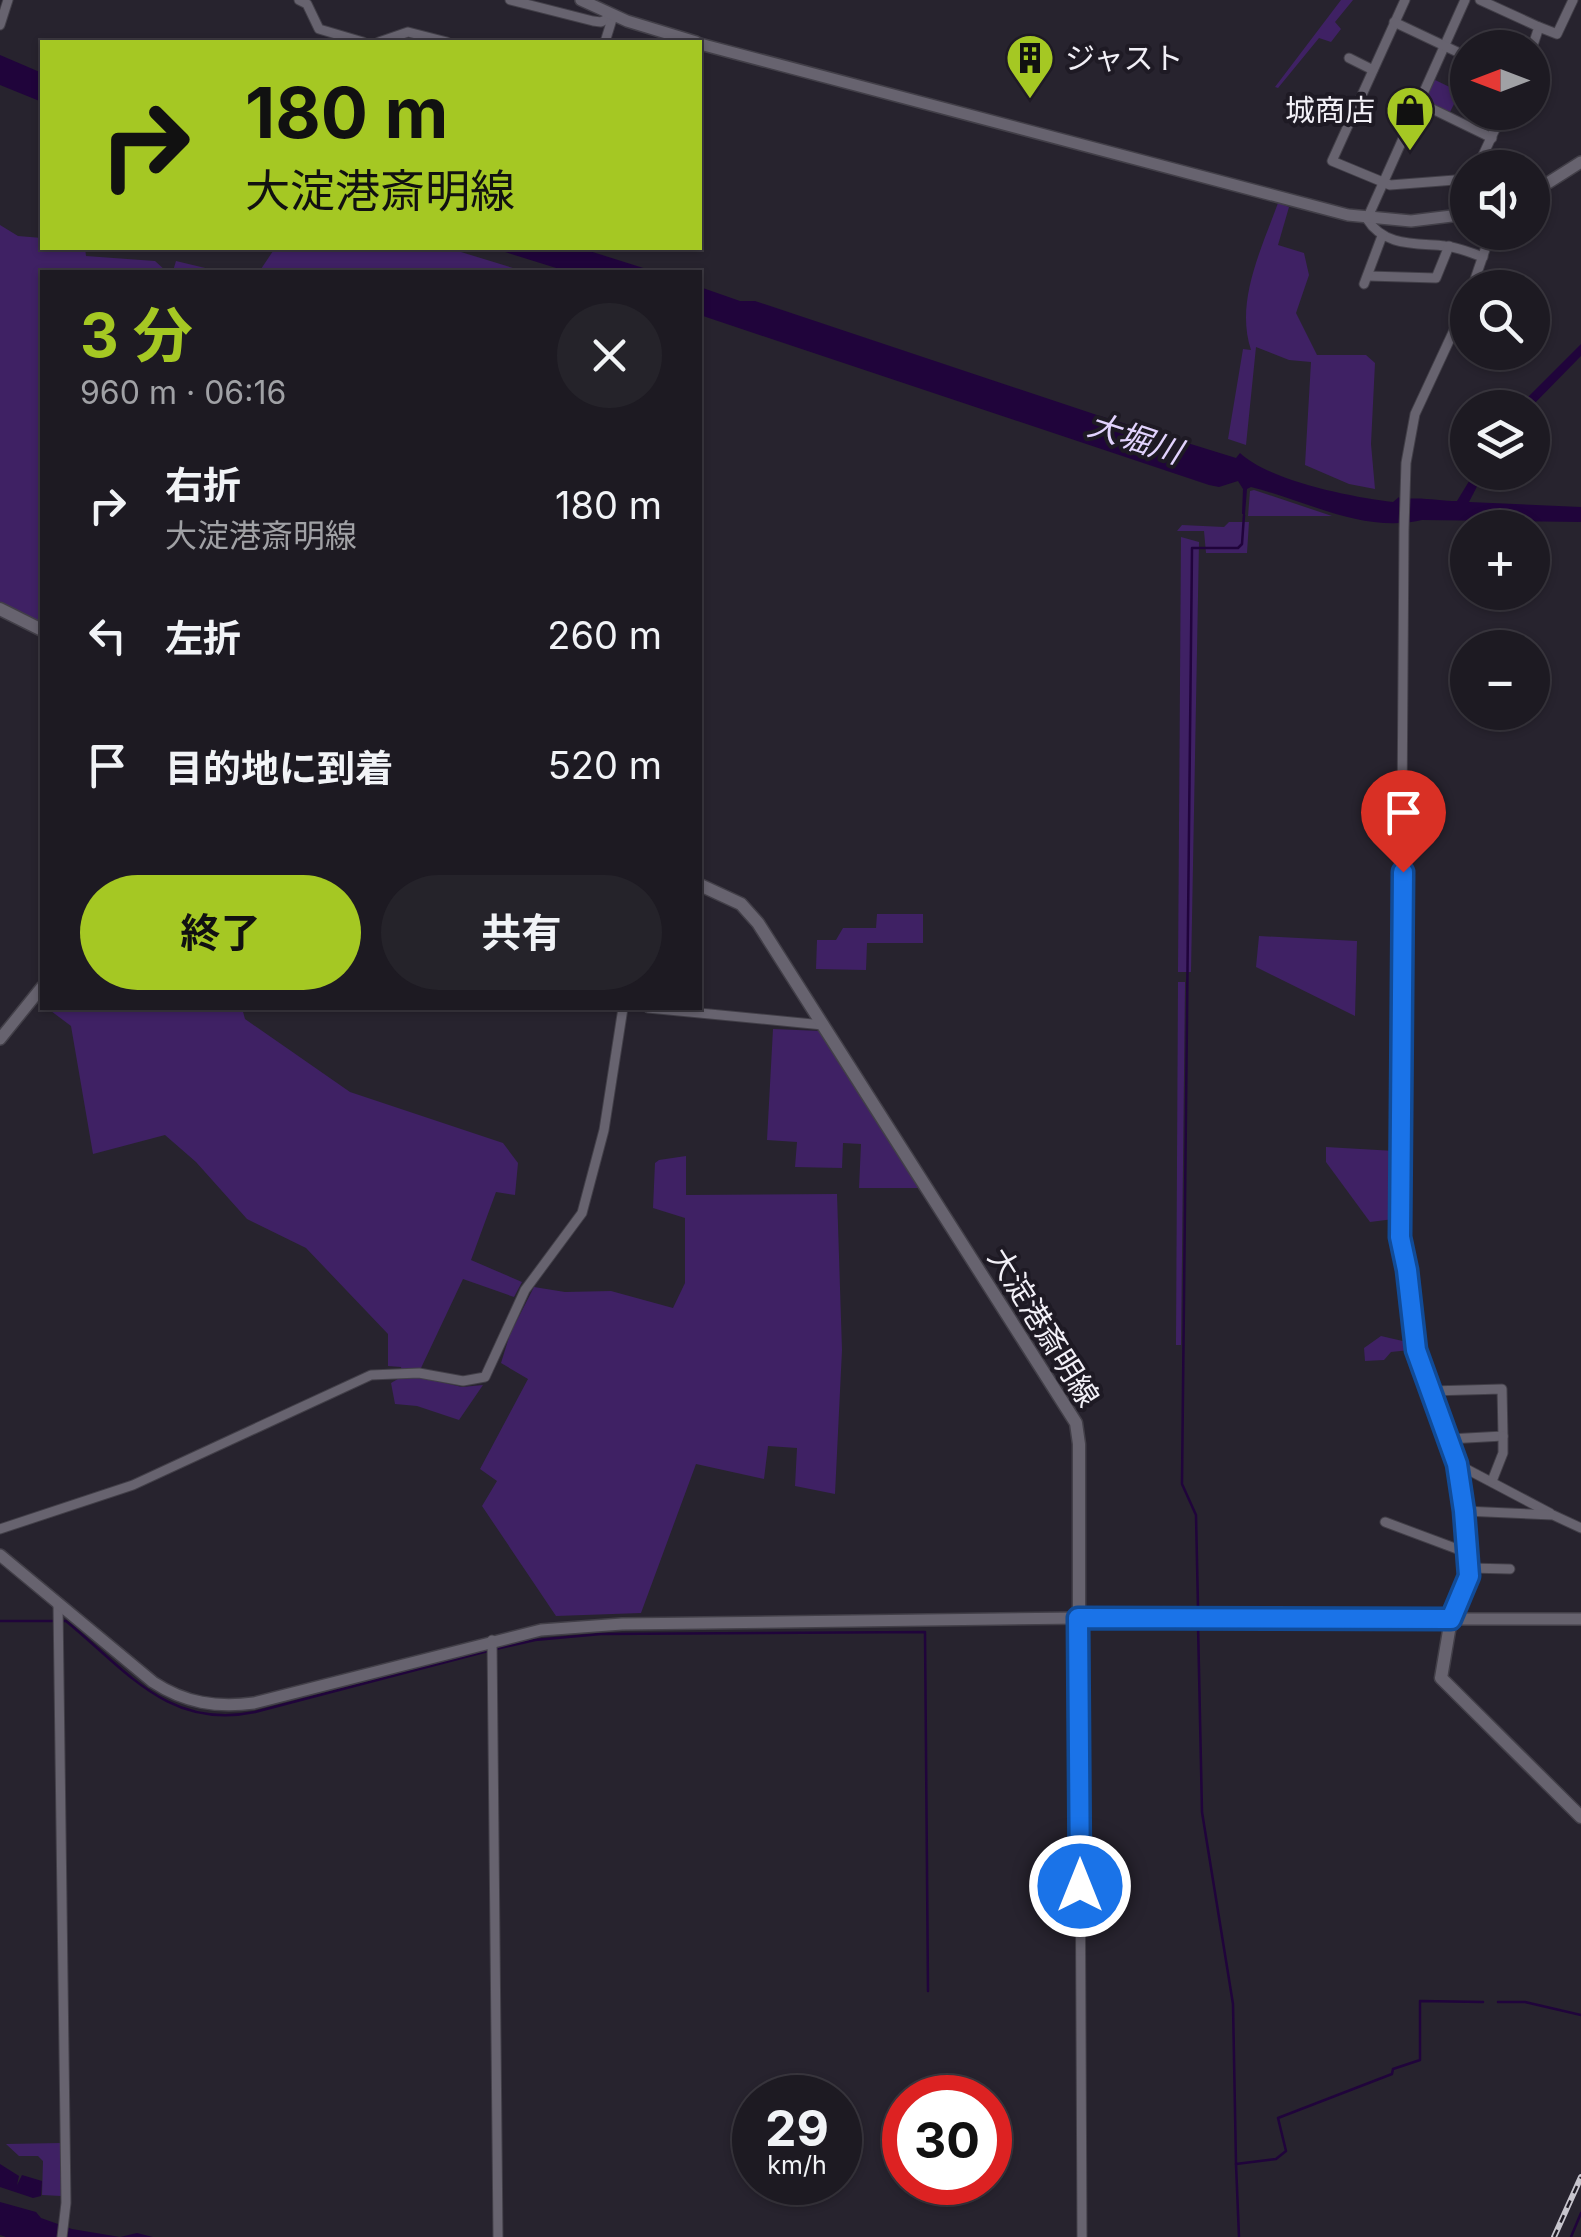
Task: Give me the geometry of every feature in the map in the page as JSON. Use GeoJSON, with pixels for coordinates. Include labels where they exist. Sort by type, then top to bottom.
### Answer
{"type":"FeatureCollection","features":[{"type":"Feature","properties":{"kind":"main road"},"geometry":{"type":"LineString","coordinates":[[0,609],[40,629]]}},
{"type":"Feature","properties":{"kind":"main road","name":"大淀港斎明線"},"geometry":{"type":"LineString","coordinates":[[702,886],[741,904],[758,923],[1076,1423],[1078,1618]]}},
{"type":"Feature","properties":{"kind":"main road"},"geometry":{"type":"LineString","coordinates":[[1078,1618],[1451,1619],[1441,1678],[1581,1817]]}},
{"type":"Feature","properties":{"kind":"street"},"geometry":{"type":"LineString","coordinates":[[0,25],[8,0]]}},
{"type":"Feature","properties":{"kind":"street"},"geometry":{"type":"LineString","coordinates":[[300,0],[307,4],[319,30],[356,40]]}},
{"type":"Feature","properties":{"kind":"street"},"geometry":{"type":"LineString","coordinates":[[510,0],[592,21],[602,22],[613,16]]}},
{"type":"Feature","properties":{"kind":"street"},"geometry":{"type":"LineString","coordinates":[[581,0],[613,16],[689,40]]}},
{"type":"Feature","properties":{"kind":"street"},"geometry":{"type":"LineString","coordinates":[[1405,0],[1332,160],[1390,185],[1450,180]]}},
{"type":"Feature","properties":{"kind":"street"},"geometry":{"type":"LineString","coordinates":[[1367,219],[1465,0]]}},
{"type":"Feature","properties":{"kind":"street"},"geometry":{"type":"LineString","coordinates":[[1480,0],[1557,34],[1573,0]]}},
{"type":"Feature","properties":{"kind":"street"},"geometry":{"type":"LineString","coordinates":[[606,40],[613,16]]}},
{"type":"Feature","properties":{"kind":"street"},"geometry":{"type":"LineString","coordinates":[[1394,22],[1450,48]]}},
{"type":"Feature","properties":{"kind":"street"},"geometry":{"type":"LineString","coordinates":[[1537,30],[1538,26]]}},
{"type":"Feature","properties":{"kind":"street"},"geometry":{"type":"LineString","coordinates":[[385,40],[408,32],[439,40]]}},
{"type":"Feature","properties":{"kind":"street"},"geometry":{"type":"LineString","coordinates":[[702,44],[1367,219],[1425,221],[1450,217]]}},
{"type":"Feature","properties":{"kind":"street"},"geometry":{"type":"LineString","coordinates":[[1348,58],[1373,70]]}},
{"type":"Feature","properties":{"kind":"street"},"geometry":{"type":"LineString","coordinates":[[1418,102],[1492,138]]}},
{"type":"Feature","properties":{"kind":"street"},"geometry":{"type":"LineString","coordinates":[[1486,150],[1495,130]]}},
{"type":"Feature","properties":{"kind":"street"},"geometry":{"type":"LineString","coordinates":[[1550,181],[1581,162]]}},
{"type":"Feature","properties":{"kind":"street"},"geometry":{"type":"LineString","coordinates":[[1367,219],[1382,236],[1413,245],[1448,246],[1483,257]]}},
{"type":"Feature","properties":{"kind":"street"},"geometry":{"type":"LineString","coordinates":[[1382,236],[1366,280],[1436,278],[1448,246]]}},
{"type":"Feature","properties":{"kind":"street"},"geometry":{"type":"LineString","coordinates":[[1478,270],[1485,250]]}},
{"type":"Feature","properties":{"kind":"street"},"geometry":{"type":"LineString","coordinates":[[1450,339],[1415,414],[1404,496],[1400,1237],[1416,1350],[1457,1464],[1464,1511],[1469,1568],[1464,1592],[1451,1619],[1581,1619]]}},
{"type":"Feature","properties":{"kind":"street"},"geometry":{"type":"LineString","coordinates":[[0,1038],[40,990]]}},
{"type":"Feature","properties":{"kind":"street"},"geometry":{"type":"LineString","coordinates":[[0,1529],[133,1485],[371,1375],[418,1374],[462,1381],[485,1377],[524,1290],[582,1214],[604,1130],[623,1010]]}},
{"type":"Feature","properties":{"kind":"street"},"geometry":{"type":"LineString","coordinates":[[668,1010],[822,1025]]}},
{"type":"Feature","properties":{"kind":"street"},"geometry":{"type":"LineString","coordinates":[[1431,1391],[1502,1389],[1503,1453],[1492,1481]]}},
{"type":"Feature","properties":{"kind":"street"},"geometry":{"type":"LineString","coordinates":[[1449,1439],[1504,1436]]}},
{"type":"Feature","properties":{"kind":"street"},"geometry":{"type":"LineString","coordinates":[[1457,1464],[1581,1528]]}},
{"type":"Feature","properties":{"kind":"street"},"geometry":{"type":"LineString","coordinates":[[1464,1511],[1552,1515]]}},
{"type":"Feature","properties":{"kind":"street"},"geometry":{"type":"LineString","coordinates":[[1385,1522],[1468,1554]]}},
{"type":"Feature","properties":{"kind":"street"},"geometry":{"type":"LineString","coordinates":[[0,1556],[59,1615],[154,1682],[180,1696],[210,1705],[294,1699],[492,1647],[541,1630],[622,1624],[1078,1618],[1082,2237]]}},
{"type":"Feature","properties":{"kind":"street"},"geometry":{"type":"LineString","coordinates":[[1469,1568],[1510,1569]]}},
{"type":"Feature","properties":{"kind":"street"},"geometry":{"type":"LineString","coordinates":[[59,1615],[66,2206],[62,2237]]}},
{"type":"Feature","properties":{"kind":"street"},"geometry":{"type":"LineString","coordinates":[[492,1647],[498,2237]]}},
{"type":"Feature","properties":{"kind":"shaded area"},"geometry":{"type":"Polygon","coordinates":[[[1341,0],[1353,0],[1335,22],[1341,29],[1331,42],[1319,38],[1275,87],[1341,0]]]}},
{"type":"Feature","properties":{"kind":"shaded area"},"geometry":{"type":"Polygon","coordinates":[[[1433,79],[1450,87],[1450,112],[1428,102],[1426,95],[1433,79]]]}},
{"type":"Feature","properties":{"kind":"shaded area"},"geometry":{"type":"Polygon","coordinates":[[[1278,203],[1289,207],[1278,245],[1304,253],[1309,275],[1296,313],[1317,355],[1366,355],[1375,363],[1371,444],[1375,489],[1349,484],[1305,465],[1311,362],[1289,360],[1256,347],[1246,445],[1228,439],[1243,349],[1251,350],[1246,313],[1252,276],[1278,203]]]}},
{"type":"Feature","properties":{"kind":"shaded area"},"geometry":{"type":"Polygon","coordinates":[[[0,225],[18,236],[40,238],[40,250],[85,250],[86,256],[155,261],[165,270],[40,270],[40,622],[0,602],[0,225]]]}},
{"type":"Feature","properties":{"kind":"shaded area"},"geometry":{"type":"Polygon","coordinates":[[[274,250],[454,250],[520,270],[260,270],[274,250]]]}},
{"type":"Feature","properties":{"kind":"shaded area"},"geometry":{"type":"Polygon","coordinates":[[[176,261],[214,270],[173,270],[176,261]]]}},
{"type":"Feature","properties":{"kind":"shaded area"},"geometry":{"type":"Polygon","coordinates":[[[1250,491],[1332,516],[1248,516],[1250,491]]]}},
{"type":"Feature","properties":{"kind":"shaded area"},"geometry":{"type":"Polygon","coordinates":[[[1229,522],[1249,522],[1247,553],[1206,553],[1204,531],[1177,531],[1182,525],[1224,527],[1229,522]]]}},
{"type":"Feature","properties":{"kind":"shaded area"},"geometry":{"type":"Polygon","coordinates":[[[1181,537],[1199,542],[1191,972],[1178,972],[1181,537]]]}},
{"type":"Feature","properties":{"kind":"shaded area"},"geometry":{"type":"Polygon","coordinates":[[[877,914],[923,914],[923,943],[867,943],[866,970],[816,969],[817,940],[836,940],[843,928],[876,928],[877,914]]]}},
{"type":"Feature","properties":{"kind":"shaded area"},"geometry":{"type":"Polygon","coordinates":[[[1259,936],[1357,941],[1355,1016],[1256,967],[1259,936]]]}},
{"type":"Feature","properties":{"kind":"shaded area"},"geometry":{"type":"Polygon","coordinates":[[[1178,982],[1185,982],[1181,1345],[1176,1345],[1178,982]]]}},
{"type":"Feature","properties":{"kind":"shaded area"},"geometry":{"type":"Polygon","coordinates":[[[50,1010],[243,1010],[245,1019],[350,1092],[503,1143],[518,1163],[515,1195],[496,1192],[471,1260],[522,1282],[514,1297],[463,1279],[421,1368],[423,1378],[462,1387],[483,1385],[459,1420],[417,1406],[395,1404],[391,1383],[403,1376],[401,1367],[388,1366],[388,1334],[306,1248],[247,1219],[196,1162],[165,1135],[93,1154],[71,1026],[50,1010]]]}},
{"type":"Feature","properties":{"kind":"shaded area"},"geometry":{"type":"Polygon","coordinates":[[[773,1029],[821,1031],[921,1188],[859,1188],[861,1144],[843,1143],[842,1168],[795,1167],[797,1142],[767,1140],[773,1029]]]}},
{"type":"Feature","properties":{"kind":"shaded area"},"geometry":{"type":"Polygon","coordinates":[[[1326,1147],[1395,1151],[1394,1219],[1370,1222],[1326,1162],[1326,1147]]]}},
{"type":"Feature","properties":{"kind":"shaded area"},"geometry":{"type":"Polygon","coordinates":[[[686,1156],[686,1195],[837,1194],[842,1350],[835,1494],[795,1486],[797,1448],[768,1446],[764,1479],[696,1464],[641,1613],[556,1616],[482,1506],[497,1481],[480,1469],[528,1379],[501,1363],[510,1334],[534,1287],[565,1292],[611,1291],[673,1308],[685,1283],[685,1218],[653,1208],[655,1163],[686,1156]]]}},
{"type":"Feature","properties":{"kind":"shaded area"},"geometry":{"type":"Polygon","coordinates":[[[1381,1336],[1407,1342],[1410,1350],[1391,1352],[1384,1360],[1365,1361],[1364,1348],[1381,1336]]]}},
{"type":"Feature","properties":{"kind":"shaded area"},"geometry":{"type":"Polygon","coordinates":[[[62,2143],[61,2196],[42,2195],[43,2161],[38,2156],[19,2156],[6,2144],[62,2143]]]}},
{"type":"Feature","properties":{"kind":"water"},"geometry":{"type":"Polygon","coordinates":[[[0,55],[40,72],[40,101],[0,85],[0,55]]]}},
{"type":"Feature","properties":{"kind":"water"},"geometry":{"type":"Polygon","coordinates":[[[498,250],[586,250],[650,270],[563,270],[498,250]]]}},
{"type":"Feature","properties":{"kind":"water","name":"大堀川"},"geometry":{"type":"Polygon","coordinates":[[[702,288],[740,301],[755,301],[1236,458],[1240,453],[1271,472],[1312,486],[1393,502],[1399,497],[1457,501],[1464,490],[1475,490],[1469,502],[1581,507],[1581,522],[1550,522],[1550,510],[1450,510],[1450,520],[1378,523],[1335,514],[1251,487],[1247,489],[1242,514],[1243,489],[1238,481],[1219,487],[702,316],[702,288]]]}},
{"type":"Feature","properties":{"kind":"water"},"geometry":{"type":"Polygon","coordinates":[[[1581,344],[1581,356],[1548,390],[1535,390],[1581,344]]]}},
{"type":"Feature","properties":{"kind":"water"},"geometry":{"type":"Polygon","coordinates":[[[0,2164],[19,2176],[17,2185],[22,2175],[42,2181],[41,2196],[33,2198],[0,2187],[0,2164]]]}},
{"type":"Feature","properties":{"kind":"water"},"geometry":{"type":"Polygon","coordinates":[[[0,2202],[36,2212],[41,2218],[72,2229],[120,2237],[6,2237],[0,2235],[0,2202]]]}},
{"type":"Feature","properties":{"kind":"water"},"geometry":{"type":"Polygon","coordinates":[[[137,2233],[153,2237],[120,2237],[137,2233]]]}},
{"type":"Feature","properties":{"kind":"waterway"},"geometry":{"type":"LineString","coordinates":[[1198,1607],[1196,1515],[1182,1484],[1192,548],[1238,548],[1242,544],[1244,515]]}},
{"type":"Feature","properties":{"kind":"waterway"},"geometry":{"type":"LineString","coordinates":[[0,1621],[53,1621]]}},
{"type":"Feature","properties":{"kind":"waterway"},"geometry":{"type":"LineString","coordinates":[[61,1621],[66,1621],[151,1692],[198,1712],[225,1715],[255,1712],[488,1651]]}},
{"type":"Feature","properties":{"kind":"waterway"},"geometry":{"type":"LineString","coordinates":[[1198,1624],[1202,1812],[1233,2004],[1236,2164],[1276,2159],[1286,2151],[1278,2118],[1420,2060],[1420,2001],[1483,2002]]}},
{"type":"Feature","properties":{"kind":"waterway"},"geometry":{"type":"LineString","coordinates":[[496,1649],[535,1640],[601,1634],[925,1632],[928,1991]]}},
{"type":"Feature","properties":{"kind":"waterway"},"geometry":{"type":"LineString","coordinates":[[1498,2002],[1525,2002],[1581,2015]]}},
{"type":"Feature","properties":{"kind":"waterway"},"geometry":{"type":"LineString","coordinates":[[1236,2164],[1239,2237]]}},
{"type":"Feature","properties":{"kind":"waterway"},"geometry":{"type":"LineString","coordinates":[[1571,2237],[1581,2213]]}},
{"type":"Feature","properties":{"kind":"railway"},"geometry":{"type":"LineString","coordinates":[[1554,2237],[1581,2177]]}},
{"type":"Feature","properties":{"kind":"place","name":"ジャスト"},"geometry":{"type":"Point","coordinates":[1030,100]}},
{"type":"Feature","properties":{"kind":"place","name":"城商店"},"geometry":{"type":"Point","coordinates":[1410,152]}},
{"type":"Feature","properties":{"kind":"route"},"geometry":{"type":"LineString","coordinates":[[1080,1886],[1078,1618],[1451,1619],[1464,1592],[1469,1568],[1457,1464],[1416,1350],[1400,1237],[1403,872]]}}]}
